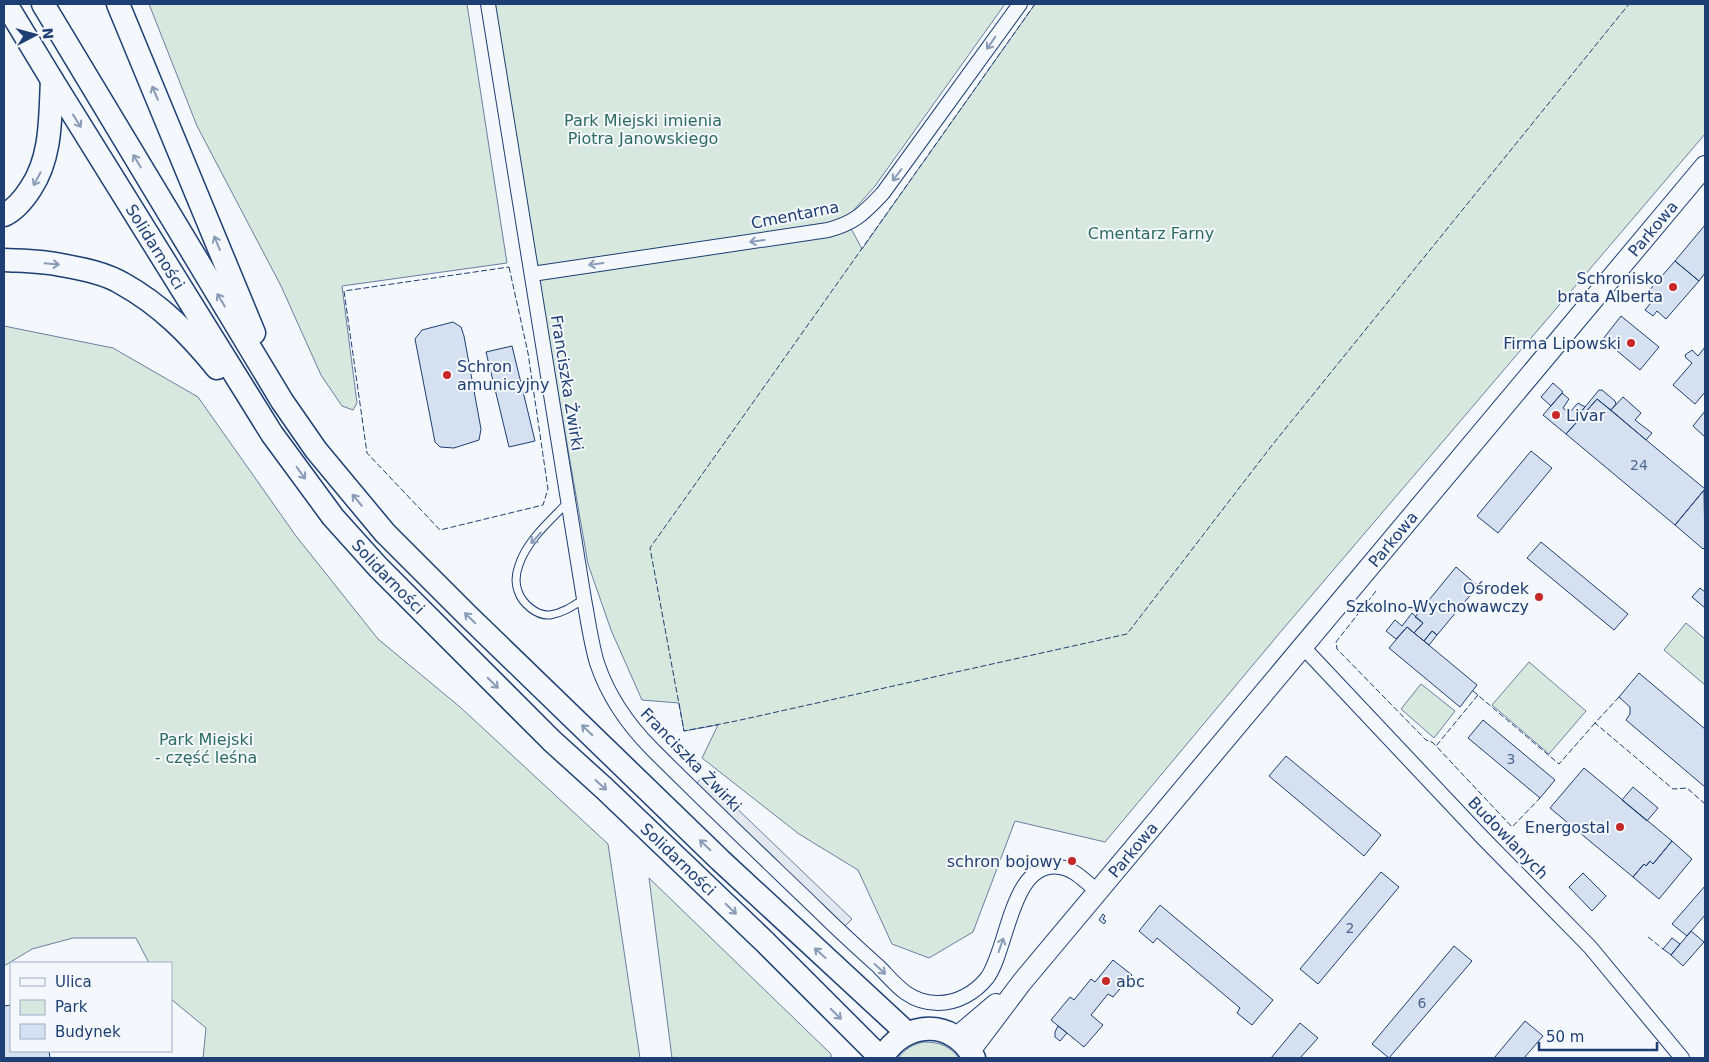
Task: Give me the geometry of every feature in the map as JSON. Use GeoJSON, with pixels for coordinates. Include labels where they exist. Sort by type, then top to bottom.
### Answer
{"type":"FeatureCollection","features":[{"type":"Feature","properties":{"kind":"main road","name":"Solidarności"},"geometry":{"type":"LineString","coordinates":[[6,4],[272,434],[333,517],[378,567],[552,741],[758,935],[882,1058]]}},
{"type":"Feature","properties":{"kind":"main road","name":"Solidarności"},"geometry":{"type":"LineString","coordinates":[[43,4],[282,401],[316,450],[384,532],[467,616],[720,860],[907,1033]]}},
{"type":"Feature","properties":{"kind":"main road"},"geometry":{"type":"LineString","coordinates":[[118,4],[282,401]]}},
{"type":"Feature","properties":{"kind":"main road"},"geometry":{"type":"LineString","coordinates":[[4,215],[26,197],[39,176],[46,156],[49,135],[52,80]]}},
{"type":"Feature","properties":{"kind":"main road"},"geometry":{"type":"LineString","coordinates":[[4,260],[59,264],[96,273],[122,283],[146,298],[171,317],[199,346],[272,434]]}},
{"type":"Feature","properties":{"kind":"main road"},"geometry":{"type":"LineString","coordinates":[[882,1058],[896,1040],[907,1033],[924,1029],[941,1030],[967,1049]]}},
{"type":"Feature","properties":{"kind":"street","name":"Franciszka Żwirki"},"geometry":{"type":"LineString","coordinates":[[488,4],[584,599],[597,662],[607,687],[624,717],[653,750],[844,936],[906,993],[921,1001],[939,1003],[959,999],[976,990],[988,977],[1014,906],[1032,875],[1047,867],[1062,867],[1080,877],[1098,892]]}},
{"type":"Feature","properties":{"kind":"street","name":"Cmentarna"},"geometry":{"type":"LineString","coordinates":[[532,274],[828,230],[842,226],[860,217],[889,186],[1020,4]]}},
{"type":"Feature","properties":{"kind":"street","name":"Parkowa"},"geometry":{"type":"LineString","coordinates":[[967,1049],[1705,166]]}},
{"type":"Feature","properties":{"kind":"street","name":"Budowlanych"},"geometry":{"type":"LineString","coordinates":[[1302,647],[1475,830],[1590,947],[1682,1058]]}},
{"type":"Feature","properties":{"kind":"lane"},"geometry":{"type":"LineString","coordinates":[[568,501],[530,544],[519,564],[516,578],[518,591],[524,602],[534,611],[547,615],[563,612],[584,599]]}},
{"type":"Feature","properties":{"kind":"green space"},"geometry":{"type":"Polygon","coordinates":[[[149,4],[467,4],[507,263],[342,286],[357,403],[353,410],[342,406],[321,375],[281,286],[197,126],[149,4]]]}},
{"type":"Feature","properties":{"kind":"green space"},"geometry":{"type":"Polygon","coordinates":[[[494,4],[1005,4],[875,186],[846,219],[862,249],[1035,4],[1705,4],[1705,134],[1283,629],[1105,842],[1015,821],[973,932],[929,958],[892,944],[858,870],[799,834],[702,758],[718,725],[684,731],[679,703],[642,700],[611,630],[588,564],[537,272],[494,4]]]}},
{"type":"Feature","properties":{"kind":"green space","name":"Park Miejski - część leśna"},"geometry":{"type":"Polygon","coordinates":[[[4,326],[113,348],[198,397],[296,536],[378,639],[460,707],[608,844],[640,1058],[203,1058],[206,1028],[172,1000],[172,962],[148,962],[136,938],[73,938],[32,949],[4,966],[4,326]]]}},
{"type":"Feature","properties":{"kind":"green space"},"geometry":{"type":"Polygon","coordinates":[[[1686,623],[1705,639],[1705,685],[1664,650],[1686,623]]]}},
{"type":"Feature","properties":{"kind":"green space"},"geometry":{"type":"Polygon","coordinates":[[[1529,662],[1586,711],[1549,754],[1492,705],[1529,662]]]}},
{"type":"Feature","properties":{"kind":"green space"},"geometry":{"type":"Polygon","coordinates":[[[1421,684],[1455,711],[1434,738],[1401,709],[1421,684]]]}},
{"type":"Feature","properties":{"kind":"green space"},"geometry":{"type":"Polygon","coordinates":[[[649,878],[831,1054],[831,1058],[672,1058],[649,878]]]}},
{"type":"Feature","properties":{"kind":"green space"},"geometry":{"type":"Polygon","coordinates":[[[924,1042],[944,1045],[959,1058],[898,1058],[910,1047],[924,1042]]]}},
{"type":"Feature","properties":{"kind":"shaded area"},"geometry":{"type":"Polygon","coordinates":[[[703,776],[852,919],[843,928],[695,785],[703,776]]]}},
{"type":"Feature","properties":{"kind":"building"},"geometry":{"type":"Polygon","coordinates":[[[1705,225],[1705,273],[1699,281],[1675,261],[1705,225]]]}},
{"type":"Feature","properties":{"kind":"building","name":"Schronisko brata Alberta"},"geometry":{"type":"Polygon","coordinates":[[[1675,261],[1699,281],[1666,319],[1657,311],[1653,316],[1645,310],[1654,299],[1647,293],[1675,261]]]}},
{"type":"Feature","properties":{"kind":"building","name":"Firma Lipowski"},"geometry":{"type":"Polygon","coordinates":[[[1621,316],[1659,347],[1640,370],[1603,339],[1621,316]]]}},
{"type":"Feature","properties":{"kind":"building","name":"Schron amunicyjny"},"geometry":{"type":"Polygon","coordinates":[[[453,322],[461,327],[464,336],[481,429],[479,440],[454,448],[440,447],[435,442],[415,339],[422,330],[453,322]]]}},
{"type":"Feature","properties":{"kind":"building"},"geometry":{"type":"Polygon","coordinates":[[[512,346],[535,441],[509,447],[486,352],[512,346]]]}},
{"type":"Feature","properties":{"kind":"building"},"geometry":{"type":"Polygon","coordinates":[[[1705,347],[1705,392],[1695,404],[1673,385],[1692,363],[1685,355],[1692,350],[1698,356],[1705,347]]]}},
{"type":"Feature","properties":{"kind":"building"},"geometry":{"type":"Polygon","coordinates":[[[1553,383],[1563,392],[1551,406],[1541,397],[1553,383]]]}},
{"type":"Feature","properties":{"kind":"building"},"geometry":{"type":"Polygon","coordinates":[[[1599,390],[1602,390],[1616,404],[1611,410],[1597,399],[1578,421],[1575,419],[1599,390]]]}},
{"type":"Feature","properties":{"kind":"building"},"geometry":{"type":"Polygon","coordinates":[[[1562,393],[1569,399],[1563,408],[1569,413],[1578,403],[1585,407],[1575,419],[1578,421],[1566,434],[1543,415],[1562,393]]]}},
{"type":"Feature","properties":{"kind":"building"},"geometry":{"type":"Polygon","coordinates":[[[1623,397],[1641,413],[1635,420],[1652,433],[1646,440],[1611,410],[1623,397]]]}},
{"type":"Feature","properties":{"kind":"building"},"geometry":{"type":"Polygon","coordinates":[[[1597,399],[1705,489],[1675,525],[1566,434],[1597,399]]]}},
{"type":"Feature","properties":{"kind":"building"},"geometry":{"type":"Polygon","coordinates":[[[1705,411],[1705,437],[1693,426],[1705,411]]]}},
{"type":"Feature","properties":{"kind":"building"},"geometry":{"type":"Polygon","coordinates":[[[1531,451],[1552,468],[1498,533],[1477,516],[1531,451]]]}},
{"type":"Feature","properties":{"kind":"building"},"geometry":{"type":"Polygon","coordinates":[[[1704,490],[1705,547],[1703,549],[1675,525],[1704,490]]]}},
{"type":"Feature","properties":{"kind":"building"},"geometry":{"type":"Polygon","coordinates":[[[1541,542],[1628,614],[1614,630],[1527,558],[1541,542]]]}},
{"type":"Feature","properties":{"kind":"building"},"geometry":{"type":"Polygon","coordinates":[[[1456,567],[1478,586],[1437,635],[1432,631],[1424,641],[1414,633],[1423,623],[1415,617],[1456,567]]]}},
{"type":"Feature","properties":{"kind":"building"},"geometry":{"type":"Polygon","coordinates":[[[1700,588],[1705,592],[1705,608],[1692,597],[1700,588]]]}},
{"type":"Feature","properties":{"kind":"building"},"geometry":{"type":"Polygon","coordinates":[[[1412,613],[1423,623],[1414,633],[1407,627],[1396,639],[1386,631],[1395,620],[1402,626],[1412,613]]]}},
{"type":"Feature","properties":{"kind":"building"},"geometry":{"type":"Polygon","coordinates":[[[1407,627],[1477,685],[1460,707],[1389,648],[1407,627]]]}},
{"type":"Feature","properties":{"kind":"building"},"geometry":{"type":"Polygon","coordinates":[[[1432,631],[1437,635],[1429,645],[1424,641],[1432,631]]]}},
{"type":"Feature","properties":{"kind":"building"},"geometry":{"type":"Polygon","coordinates":[[[1639,673],[1705,729],[1705,787],[1626,720],[1630,714],[1630,707],[1619,697],[1639,673]]]}},
{"type":"Feature","properties":{"kind":"building"},"geometry":{"type":"Polygon","coordinates":[[[1483,720],[1555,780],[1540,798],[1468,738],[1483,720]]]}},
{"type":"Feature","properties":{"kind":"building"},"geometry":{"type":"Polygon","coordinates":[[[1286,756],[1381,835],[1364,856],[1269,776],[1286,756]]]}},
{"type":"Feature","properties":{"kind":"building"},"geometry":{"type":"Polygon","coordinates":[[[1584,768],[1672,841],[1653,864],[1650,861],[1646,866],[1644,864],[1633,877],[1550,808],[1584,768]]]}},
{"type":"Feature","properties":{"kind":"building"},"geometry":{"type":"Polygon","coordinates":[[[1633,787],[1658,808],[1647,821],[1622,800],[1633,787]]]}},
{"type":"Feature","properties":{"kind":"building"},"geometry":{"type":"Polygon","coordinates":[[[1672,841],[1692,859],[1659,899],[1633,877],[1644,864],[1646,866],[1650,861],[1653,864],[1672,841]]]}},
{"type":"Feature","properties":{"kind":"building"},"geometry":{"type":"Polygon","coordinates":[[[1381,872],[1399,887],[1318,984],[1300,969],[1381,872]]]}},
{"type":"Feature","properties":{"kind":"building"},"geometry":{"type":"Polygon","coordinates":[[[1583,873],[1606,896],[1592,911],[1569,887],[1583,873]]]}},
{"type":"Feature","properties":{"kind":"building"},"geometry":{"type":"Polygon","coordinates":[[[1705,886],[1705,915],[1687,936],[1672,924],[1705,886]]]}},
{"type":"Feature","properties":{"kind":"building"},"geometry":{"type":"Polygon","coordinates":[[[1160,905],[1273,1000],[1252,1025],[1237,1013],[1240,1008],[1157,938],[1153,943],[1139,931],[1160,905]]]}},
{"type":"Feature","properties":{"kind":"building"},"geometry":{"type":"Polygon","coordinates":[[[1103,914],[1105,916],[1103,919],[1106,921],[1104,924],[1099,920],[1103,914]]]}},
{"type":"Feature","properties":{"kind":"building"},"geometry":{"type":"Polygon","coordinates":[[[1691,931],[1704,942],[1683,966],[1671,955],[1691,931]]]}},
{"type":"Feature","properties":{"kind":"building"},"geometry":{"type":"Polygon","coordinates":[[[1672,938],[1680,944],[1671,955],[1663,949],[1672,938]]]}},
{"type":"Feature","properties":{"kind":"building"},"geometry":{"type":"Polygon","coordinates":[[[1454,946],[1472,961],[1389,1058],[1372,1044],[1454,946]]]}},
{"type":"Feature","properties":{"kind":"building"},"geometry":{"type":"Polygon","coordinates":[[[1113,960],[1132,975],[1113,997],[1108,994],[1091,1015],[1103,1025],[1084,1047],[1051,1020],[1070,997],[1074,1000],[1091,979],[1095,982],[1113,960]]]}},
{"type":"Feature","properties":{"kind":"building"},"geometry":{"type":"Polygon","coordinates":[[[10,1005],[10,1052],[49,1052],[50,1058],[4,1058],[4,1006],[10,1005]]]}},
{"type":"Feature","properties":{"kind":"building"},"geometry":{"type":"Polygon","coordinates":[[[1525,1021],[1543,1036],[1524,1058],[1494,1058],[1525,1021]]]}},
{"type":"Feature","properties":{"kind":"building"},"geometry":{"type":"Polygon","coordinates":[[[1300,1023],[1318,1038],[1300,1058],[1271,1058],[1300,1023]]]}},
{"type":"Feature","properties":{"kind":"building"},"geometry":{"type":"Polygon","coordinates":[[[1058,1026],[1067,1033],[1060,1041],[1055,1037],[1058,1026]]]}},
{"type":"Feature","properties":{"kind":"fence"},"geometry":{"type":"LineString","coordinates":[[1035,4],[650,548],[684,731],[1127,634],[1273,444],[1629,4]]}},
{"type":"Feature","properties":{"kind":"fence"},"geometry":{"type":"LineString","coordinates":[[509,267],[528,353],[548,489],[543,505],[440,530],[367,453],[344,291],[509,267]]}},
{"type":"Feature","properties":{"kind":"fence"},"geometry":{"type":"LineString","coordinates":[[1376,591],[1336,642],[1337,649],[1426,740],[1436,746]]}},
{"type":"Feature","properties":{"kind":"fence"},"geometry":{"type":"LineString","coordinates":[[1473,691],[1559,764],[1595,723]]}},
{"type":"Feature","properties":{"kind":"fence"},"geometry":{"type":"LineString","coordinates":[[1478,695],[1436,746],[1512,827],[1540,798]]}},
{"type":"Feature","properties":{"kind":"fence"},"geometry":{"type":"LineString","coordinates":[[1619,697],[1595,723],[1673,789],[1687,788],[1705,804]]}},
{"type":"Feature","properties":{"kind":"fence"},"geometry":{"type":"LineString","coordinates":[[1648,937],[1663,949]]}},
{"type":"Feature","properties":{"kind":"place","name":"Schronisko brata Alberta"},"geometry":{"type":"Point","coordinates":[1673,287]}},
{"type":"Feature","properties":{"kind":"place","name":"Firma Lipowski"},"geometry":{"type":"Point","coordinates":[1631,343]}},
{"type":"Feature","properties":{"kind":"place","name":"Schron amunicyjny"},"geometry":{"type":"Point","coordinates":[447,375]}},
{"type":"Feature","properties":{"kind":"place","name":"Livar"},"geometry":{"type":"Point","coordinates":[1556,415]}},
{"type":"Feature","properties":{"kind":"place","name":"Ośrodek Szkolno-Wychowawczy"},"geometry":{"type":"Point","coordinates":[1539,597]}},
{"type":"Feature","properties":{"kind":"place","name":"Energostal"},"geometry":{"type":"Point","coordinates":[1620,827]}},
{"type":"Feature","properties":{"kind":"place","name":"schron bojowy"},"geometry":{"type":"Point","coordinates":[1072,861]}},
{"type":"Feature","properties":{"kind":"place","name":"abc"},"geometry":{"type":"Point","coordinates":[1106,981]}},
{"type":"Feature","properties":{"kind":"park label","name":"Park Miejski imienia Piotra Janowskiego"},"geometry":{"type":"Point","coordinates":[643,129]}},
{"type":"Feature","properties":{"kind":"park label","name":"Cmentarz Farny"},"geometry":{"type":"Point","coordinates":[1151,233]}}]}
